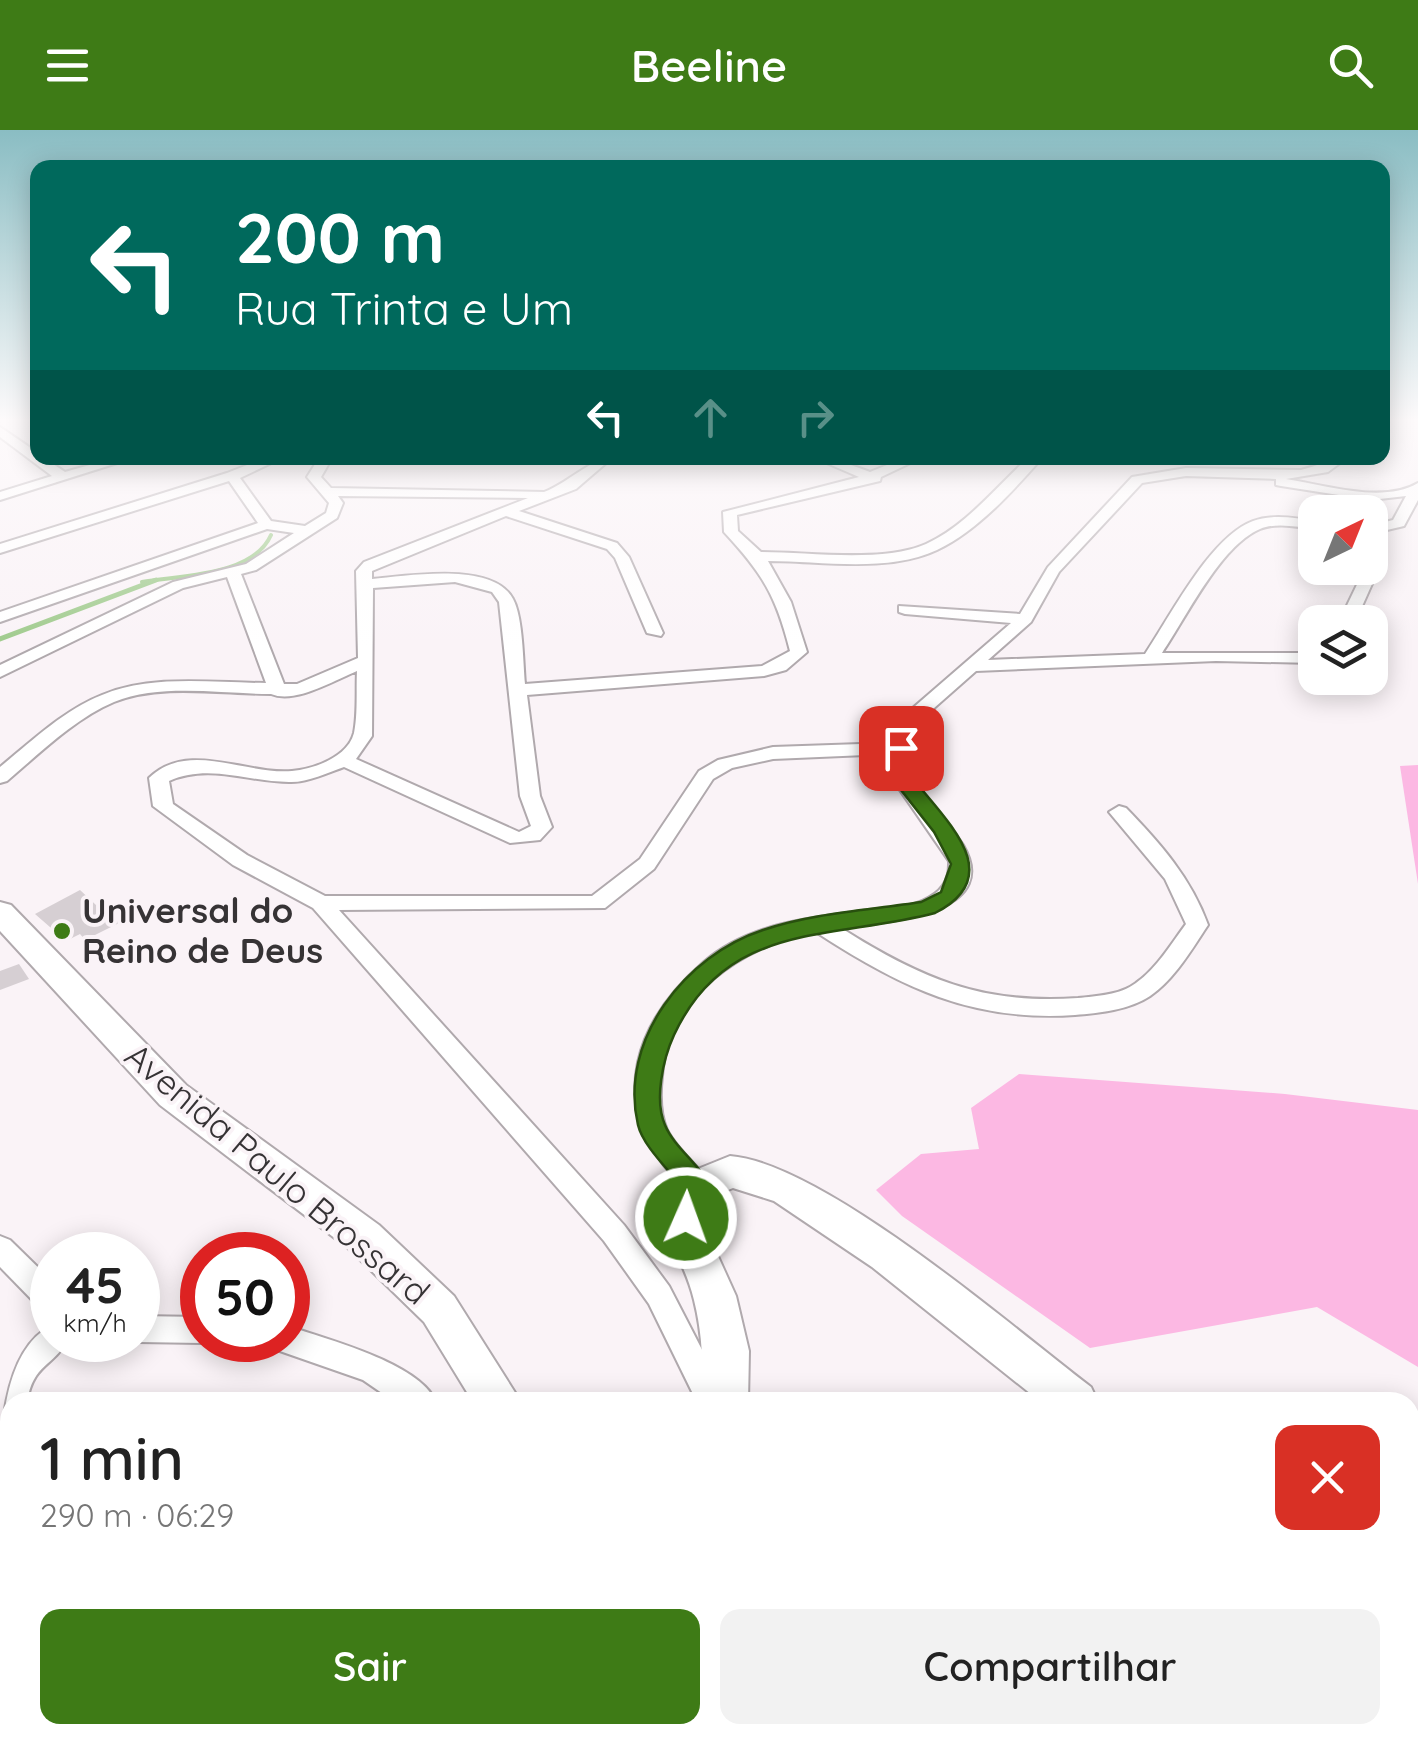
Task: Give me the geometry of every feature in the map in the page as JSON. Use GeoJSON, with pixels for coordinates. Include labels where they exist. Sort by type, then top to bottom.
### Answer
{"type":"FeatureCollection","features":[{"type":"Feature","properties":{"kind":"main road","name":"Avenida Paulo Brossard"},"geometry":{"type":"LineString","coordinates":[[0,912],[173,1095],[364,1236],[439,1308],[492,1392]]}},
{"type":"Feature","properties":{"kind":"main road"},"geometry":{"type":"LineString","coordinates":[[725,1392],[727,1351],[715,1296],[687,1232],[687,1205],[697,1186],[730,1172],[746,1173],[788,1190],[888,1255],[1062,1392]]}},
{"type":"Feature","properties":{"kind":"street"},"geometry":{"type":"LineString","coordinates":[[0,549],[164,497]]}},
{"type":"Feature","properties":{"kind":"street"},"geometry":{"type":"LineString","coordinates":[[247,497],[266,525]]}},
{"type":"Feature","properties":{"kind":"street"},"geometry":{"type":"LineString","coordinates":[[0,672],[178,585],[270,558],[302,530],[332,515],[336,503],[333,497]]}},
{"type":"Feature","properties":{"kind":"street"},"geometry":{"type":"LineString","coordinates":[[541,497],[378,558],[364,571],[364,736],[345,762],[292,778],[210,766],[180,768],[159,778],[162,806],[240,860],[321,903],[460,1066],[614,1233],[658,1295],[708,1392]]}},
{"type":"Feature","properties":{"kind":"street"},"geometry":{"type":"LineString","coordinates":[[518,690],[764,671],[780,666],[798,652],[792,622],[759,557],[731,532],[730,512],[793,497]]}},
{"type":"Feature","properties":{"kind":"street"},"geometry":{"type":"LineString","coordinates":[[759,557],[890,554],[928,548],[992,497]]}},
{"type":"Feature","properties":{"kind":"street"},"geometry":{"type":"LineString","coordinates":[[697,1186],[652,1127],[648,1090],[655,1048],[678,1002],[717,962],[738,948],[771,935],[927,908],[949,897],[959,882],[962,864],[943,830],[900,776],[899,730],[1025,619],[1054,570],[1121,497]]}},
{"type":"Feature","properties":{"kind":"street"},"geometry":{"type":"LineString","coordinates":[[1388,526],[1400,523],[1413,497]]}},
{"type":"Feature","properties":{"kind":"street"},"geometry":{"type":"LineString","coordinates":[[508,512],[612,546],[622,556],[655,633]]}},
{"type":"Feature","properties":{"kind":"street"},"geometry":{"type":"LineString","coordinates":[[1150,659],[1227,550],[1250,528],[1280,522],[1298,524]]}},
{"type":"Feature","properties":{"kind":"street"},"geometry":{"type":"LineString","coordinates":[[0,618],[266,525],[302,530]]}},
{"type":"Feature","properties":{"kind":"street"},"geometry":{"type":"LineString","coordinates":[[232,572],[278,692]]}},
{"type":"Feature","properties":{"kind":"street"},"geometry":{"type":"LineString","coordinates":[[345,762],[516,839],[533,836],[542,823],[530,796],[506,602],[498,589],[456,577],[364,584]]}},
{"type":"Feature","properties":{"kind":"street"},"geometry":{"type":"LineString","coordinates":[[905,609],[1025,619]]}},
{"type":"Feature","properties":{"kind":"street"},"geometry":{"type":"LineString","coordinates":[[970,666],[1298,658]]}},
{"type":"Feature","properties":{"kind":"street"},"geometry":{"type":"LineString","coordinates":[[0,777],[94,704],[128,692],[150,688],[278,692],[316,684],[364,661]]}},
{"type":"Feature","properties":{"kind":"street"},"geometry":{"type":"LineString","coordinates":[[321,903],[597,902],[624,887],[647,864],[706,775],[718,766],[756,756],[901,748]]}},
{"type":"Feature","properties":{"kind":"street"},"geometry":{"type":"LineString","coordinates":[[824,926],[882,965],[935,990],[1012,1004],[1068,1007],[1103,1004],[1140,992],[1198,925],[1171,871],[1118,812]]}},
{"type":"Feature","properties":{"kind":"street"},"geometry":{"type":"LineString","coordinates":[[0,1248],[30,1278]]}},
{"type":"Feature","properties":{"kind":"street"},"geometry":{"type":"LineString","coordinates":[[310,1348],[373,1369],[406,1392]]}},
{"type":"Feature","properties":{"kind":"street"},"geometry":{"type":"LineString","coordinates":[[12,1392],[30,1357]]}},
{"type":"Feature","properties":{"kind":"shaded area"},"geometry":{"type":"Polygon","coordinates":[[[1418,765],[1418,884],[1400,766],[1418,765]]]}},
{"type":"Feature","properties":{"kind":"shaded area"},"geometry":{"type":"Polygon","coordinates":[[[1019,1074],[1285,1094],[1418,1110],[1418,1367],[1317,1307],[1090,1348],[902,1216],[876,1190],[921,1154],[979,1149],[971,1108],[1019,1074]]]}},
{"type":"Feature","properties":{"kind":"building"},"geometry":{"type":"Polygon","coordinates":[[[80,890],[96,905],[103,901],[125,920],[85,940],[80,934],[66,941],[35,914],[80,890]]]}},
{"type":"Feature","properties":{"kind":"building"},"geometry":{"type":"Polygon","coordinates":[[[19,964],[29,979],[0,990],[0,971],[19,964]]]}},
{"type":"Feature","properties":{"kind":"waterway"},"geometry":{"type":"LineString","coordinates":[[155,580],[233,566],[262,549],[271,535]]}},
{"type":"Feature","properties":{"kind":"waterway"},"geometry":{"type":"LineString","coordinates":[[0,639],[155,580]]}},
{"type":"Feature","properties":{"kind":"waterway"},"geometry":{"type":"LineString","coordinates":[[142,582],[155,580]]}},
{"type":"Feature","properties":{"kind":"place","name":"Universal do Reino de Deus"},"geometry":{"type":"Point","coordinates":[62,931]}},
{"type":"Feature","properties":{"kind":"route"},"geometry":{"type":"LineString","coordinates":[[686,1218],[687,1205],[697,1186],[652,1127],[648,1090],[655,1048],[678,1002],[717,962],[738,948],[771,935],[927,908],[949,897],[959,882],[962,864],[943,830],[900,776],[901,748]]}}]}
